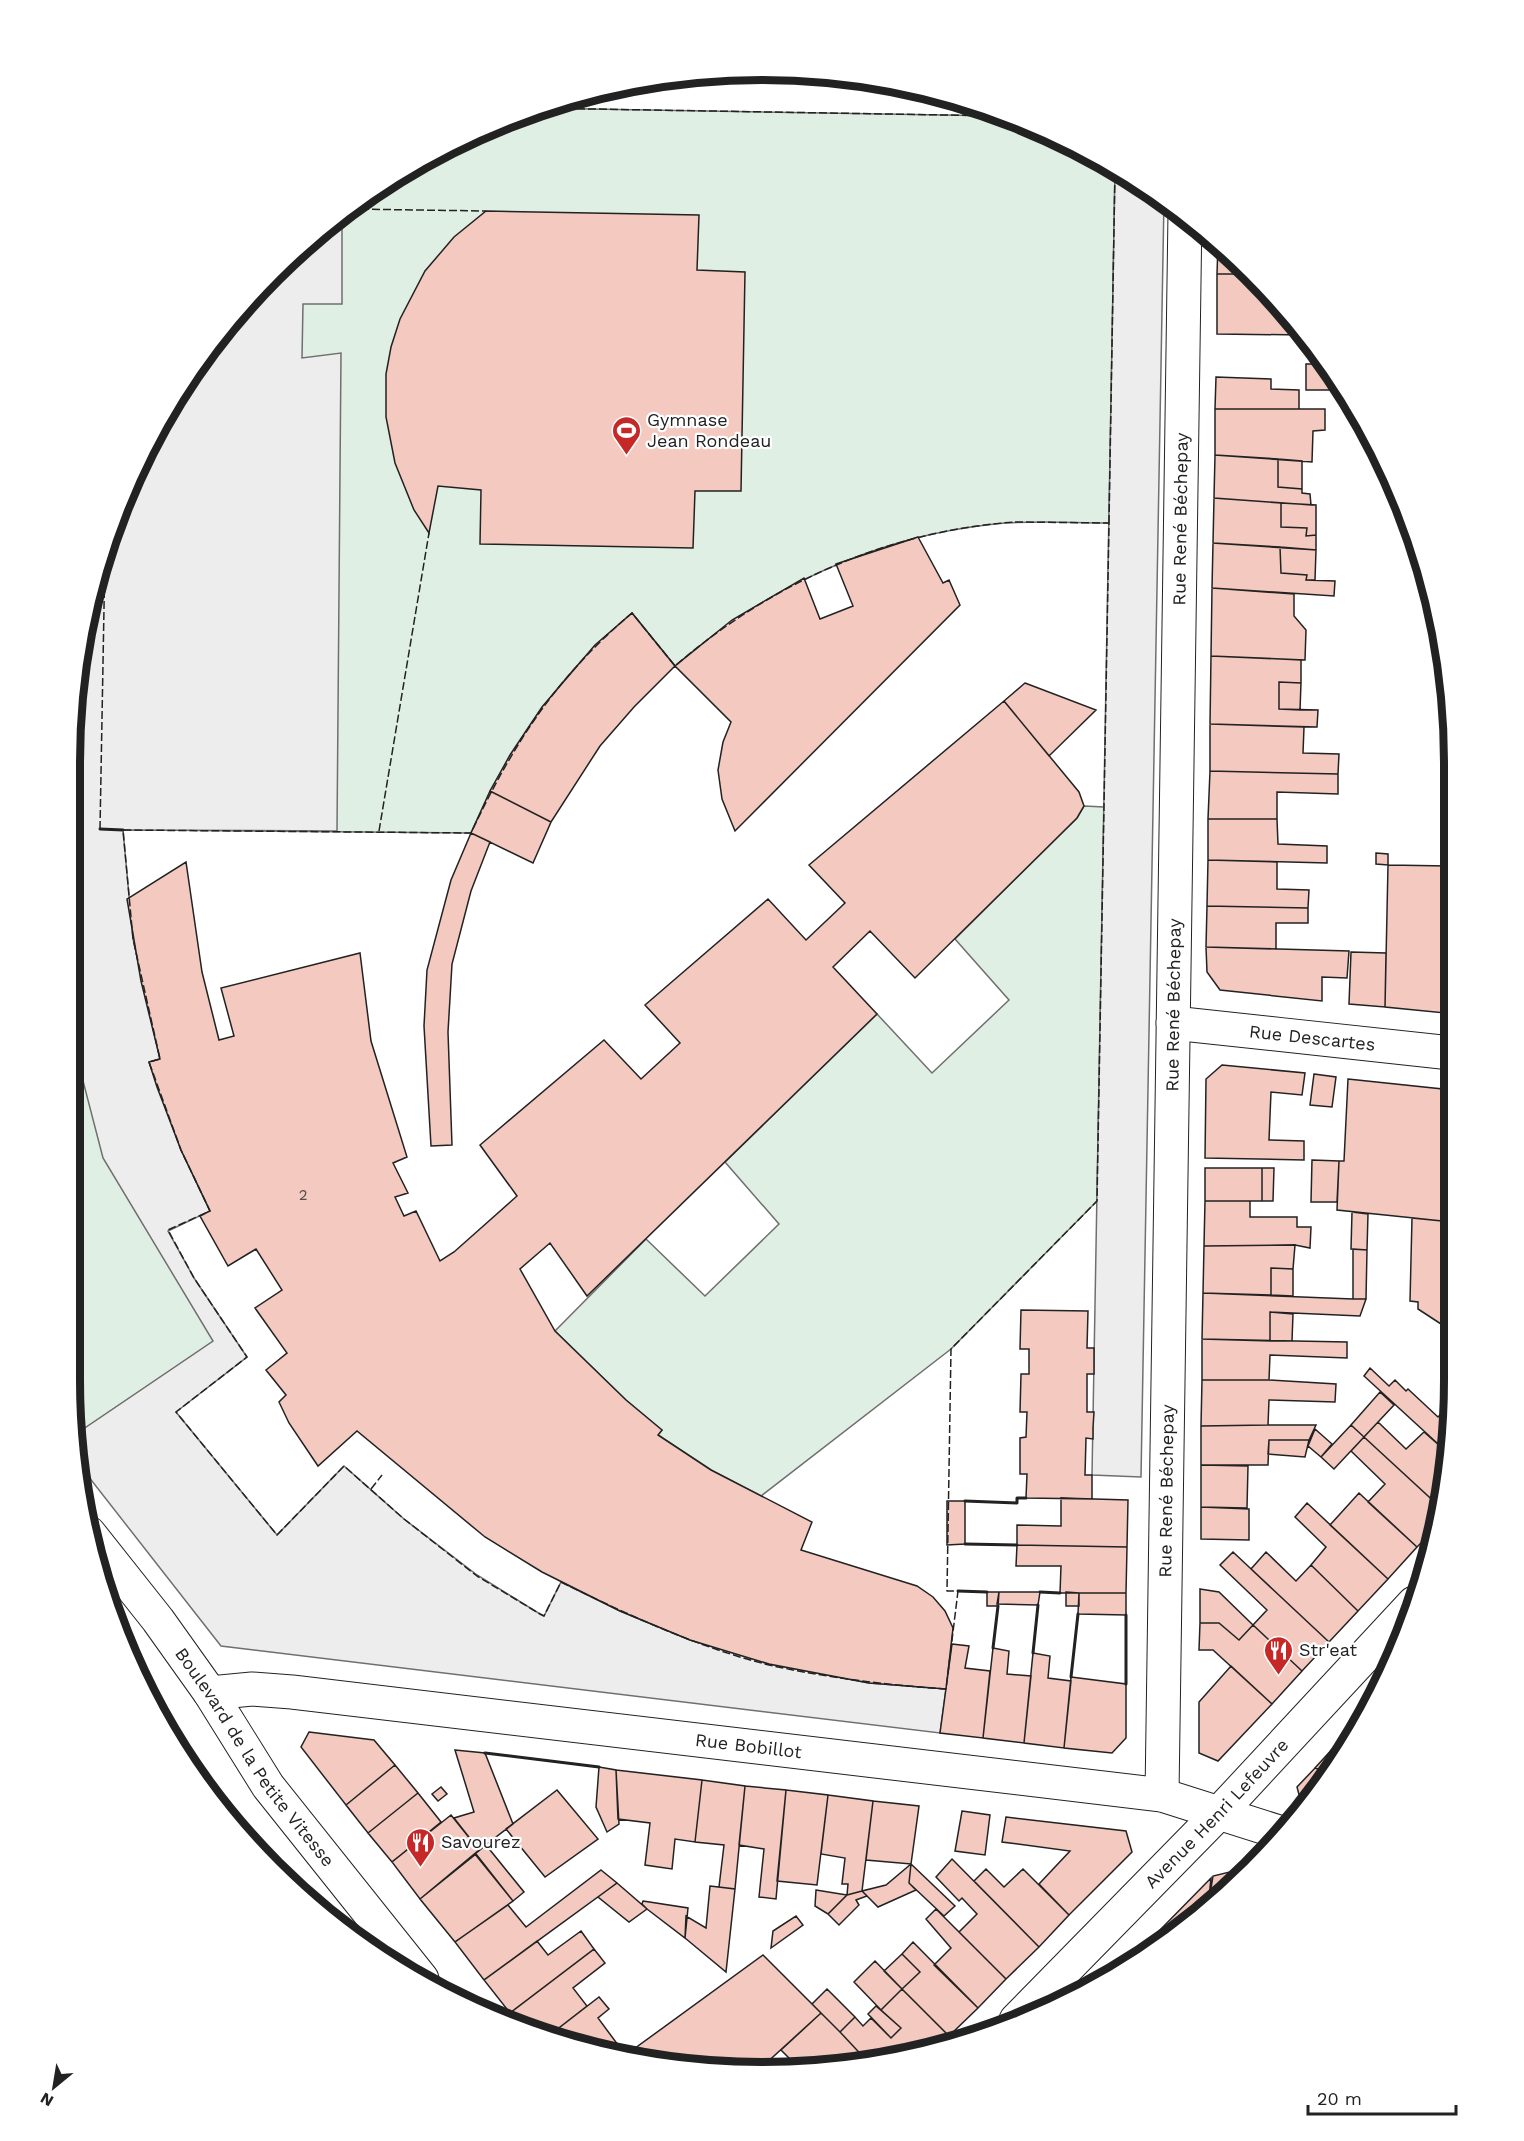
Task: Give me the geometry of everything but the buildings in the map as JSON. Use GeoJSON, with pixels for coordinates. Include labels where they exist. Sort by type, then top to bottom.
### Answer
{"type":"FeatureCollection","features":[{"type":"Feature","properties":{"kind":"street","name":"Rue René Béchepay"},"geometry":{"type":"LineString","coordinates":[[1162,1795],[1185,227]]}},
{"type":"Feature","properties":{"kind":"street","name":"Rue Descartes"},"geometry":{"type":"LineString","coordinates":[[1173,1023],[1444,1052]]}},
{"type":"Feature","properties":{"kind":"street","name":"Boulevard de la Petite Vitesse"},"geometry":{"type":"LineString","coordinates":[[101,1549],[158,1620],[210,1693],[268,1786],[409,1962]]}},
{"type":"Feature","properties":{"kind":"street","name":"Avenue Henri Lefeuvre"},"geometry":{"type":"LineString","coordinates":[[1028,2008],[1219,1813],[1401,1617]]}},
{"type":"Feature","properties":{"kind":"street","name":"Rue Bobillot"},"geometry":{"type":"LineString","coordinates":[[210,1693],[252,1689],[292,1692],[1162,1795],[1274,1830]]}},
{"type":"Feature","properties":{"kind":"green space","name":"Gymnase Jean Rondeau"},"geometry":{"type":"Polygon","coordinates":[[[567,109],[980,116],[1023,131],[1064,150],[1115,178],[1109,523],[995,524],[951,530],[907,540],[824,570],[784,590],[710,638],[675,666],[632,613],[581,662],[538,714],[503,770],[471,833],[147,830],[161,439],[195,383],[249,312],[279,279],[312,249],[383,195],[460,150],[501,131],[567,109]]]}},
{"type":"Feature","properties":{"kind":"green space"},"geometry":{"type":"Polygon","coordinates":[[[1084,806],[1104,807],[1097,1201],[951,1349],[761,1496],[711,1470],[658,1435],[662,1430],[626,1400],[555,1331],[646,1239],[705,1296],[779,1224],[725,1162],[877,1014],[932,1073],[1009,1000],[955,939],[1077,818],[1084,806]]]}},
{"type":"Feature","properties":{"kind":"green space"},"geometry":{"type":"Polygon","coordinates":[[[80,1075],[214,1341],[82,1430],[80,1075]]]}},
{"type":"Feature","properties":{"kind":"shaded area"},"geometry":{"type":"Polygon","coordinates":[[[1115,178],[1164,211],[1141,1477],[1092,1475],[1115,178]]]}},
{"type":"Feature","properties":{"kind":"shaded area"},"geometry":{"type":"Polygon","coordinates":[[[342,225],[342,304],[303,304],[302,358],[341,353],[337,831],[123,830],[133,939],[160,1059],[149,1062],[181,1150],[210,1211],[168,1231],[194,1278],[247,1357],[176,1412],[277,1535],[344,1466],[404,1519],[477,1575],[544,1616],[561,1582],[620,1611],[690,1640],[769,1664],[869,1683],[946,1689],[940,1733],[221,1646],[86,1473],[82,1430],[213,1341],[103,1158],[80,1069],[80,762],[85,673],[103,585],[131,501],[171,421],[195,383],[249,312],[279,279],[342,225]]]}},
{"type":"Feature","properties":{"kind":"fence"},"geometry":{"type":"LineString","coordinates":[[567,109],[980,116]]}},
{"type":"Feature","properties":{"kind":"fence"},"geometry":{"type":"LineString","coordinates":[[1109,523],[1115,178]]}},
{"type":"Feature","properties":{"kind":"fence"},"geometry":{"type":"LineString","coordinates":[[363,209],[486,211]]}},
{"type":"Feature","properties":{"kind":"fence"},"geometry":{"type":"LineString","coordinates":[[1015,522],[1109,523],[1097,1201],[951,1349],[947,1591],[958,1591],[946,1689],[835,1677],[791,1670],[742,1658],[663,1629],[561,1582],[544,1616],[477,1576],[404,1519],[344,1466],[277,1535],[176,1412],[247,1357],[194,1278],[168,1230],[210,1211],[181,1150],[149,1062],[160,1059],[133,939],[123,830],[471,833],[503,770],[539,714],[581,662],[632,613],[675,666],[712,636],[751,610],[791,586],[833,566],[922,537],[968,527],[1015,522]]}},
{"type":"Feature","properties":{"kind":"fence"},"geometry":{"type":"LineString","coordinates":[[379,831],[429,533]]}},
{"type":"Feature","properties":{"kind":"fence"},"geometry":{"type":"LineString","coordinates":[[100,829],[105,580]]}},
{"type":"Feature","properties":{"kind":"fence"},"geometry":{"type":"LineString","coordinates":[[371,1489],[382,1475]]}},
{"type":"Feature","properties":{"kind":"wall"},"geometry":{"type":"LineString","coordinates":[[100,829],[123,830]]}},
{"type":"Feature","properties":{"kind":"wall"},"geometry":{"type":"LineString","coordinates":[[965,1501],[1017,1503],[1017,1498],[1026,1498]]}},
{"type":"Feature","properties":{"kind":"wall"},"geometry":{"type":"LineString","coordinates":[[965,1544],[1017,1545]]}},
{"type":"Feature","properties":{"kind":"wall"},"geometry":{"type":"LineString","coordinates":[[958,1591],[987,1592]]}},
{"type":"Feature","properties":{"kind":"wall"},"geometry":{"type":"LineString","coordinates":[[1040,1592],[1060,1593]]}},
{"type":"Feature","properties":{"kind":"wall"},"geometry":{"type":"LineString","coordinates":[[1033,1653],[1038,1605]]}},
{"type":"Feature","properties":{"kind":"wall"},"geometry":{"type":"LineString","coordinates":[[993,1648],[998,1606]]}},
{"type":"Feature","properties":{"kind":"wall"},"geometry":{"type":"LineString","coordinates":[[1071,1677],[1078,1614]]}},
{"type":"Feature","properties":{"kind":"wall"},"geometry":{"type":"LineString","coordinates":[[1126,1615],[1126,1684]]}},
{"type":"Feature","properties":{"kind":"wall"},"geometry":{"type":"LineString","coordinates":[[485,1753],[599,1767]]}},
{"type":"Feature","properties":{"kind":"place","name":"Gymnase Jean Rondeau"},"geometry":{"type":"Point","coordinates":[626,456]}},
{"type":"Feature","properties":{"kind":"place","name":"Str'eat"},"geometry":{"type":"Point","coordinates":[1278,1676]}},
{"type":"Feature","properties":{"kind":"place","name":"Savourez"},"geometry":{"type":"Point","coordinates":[420,1868]}}]}
